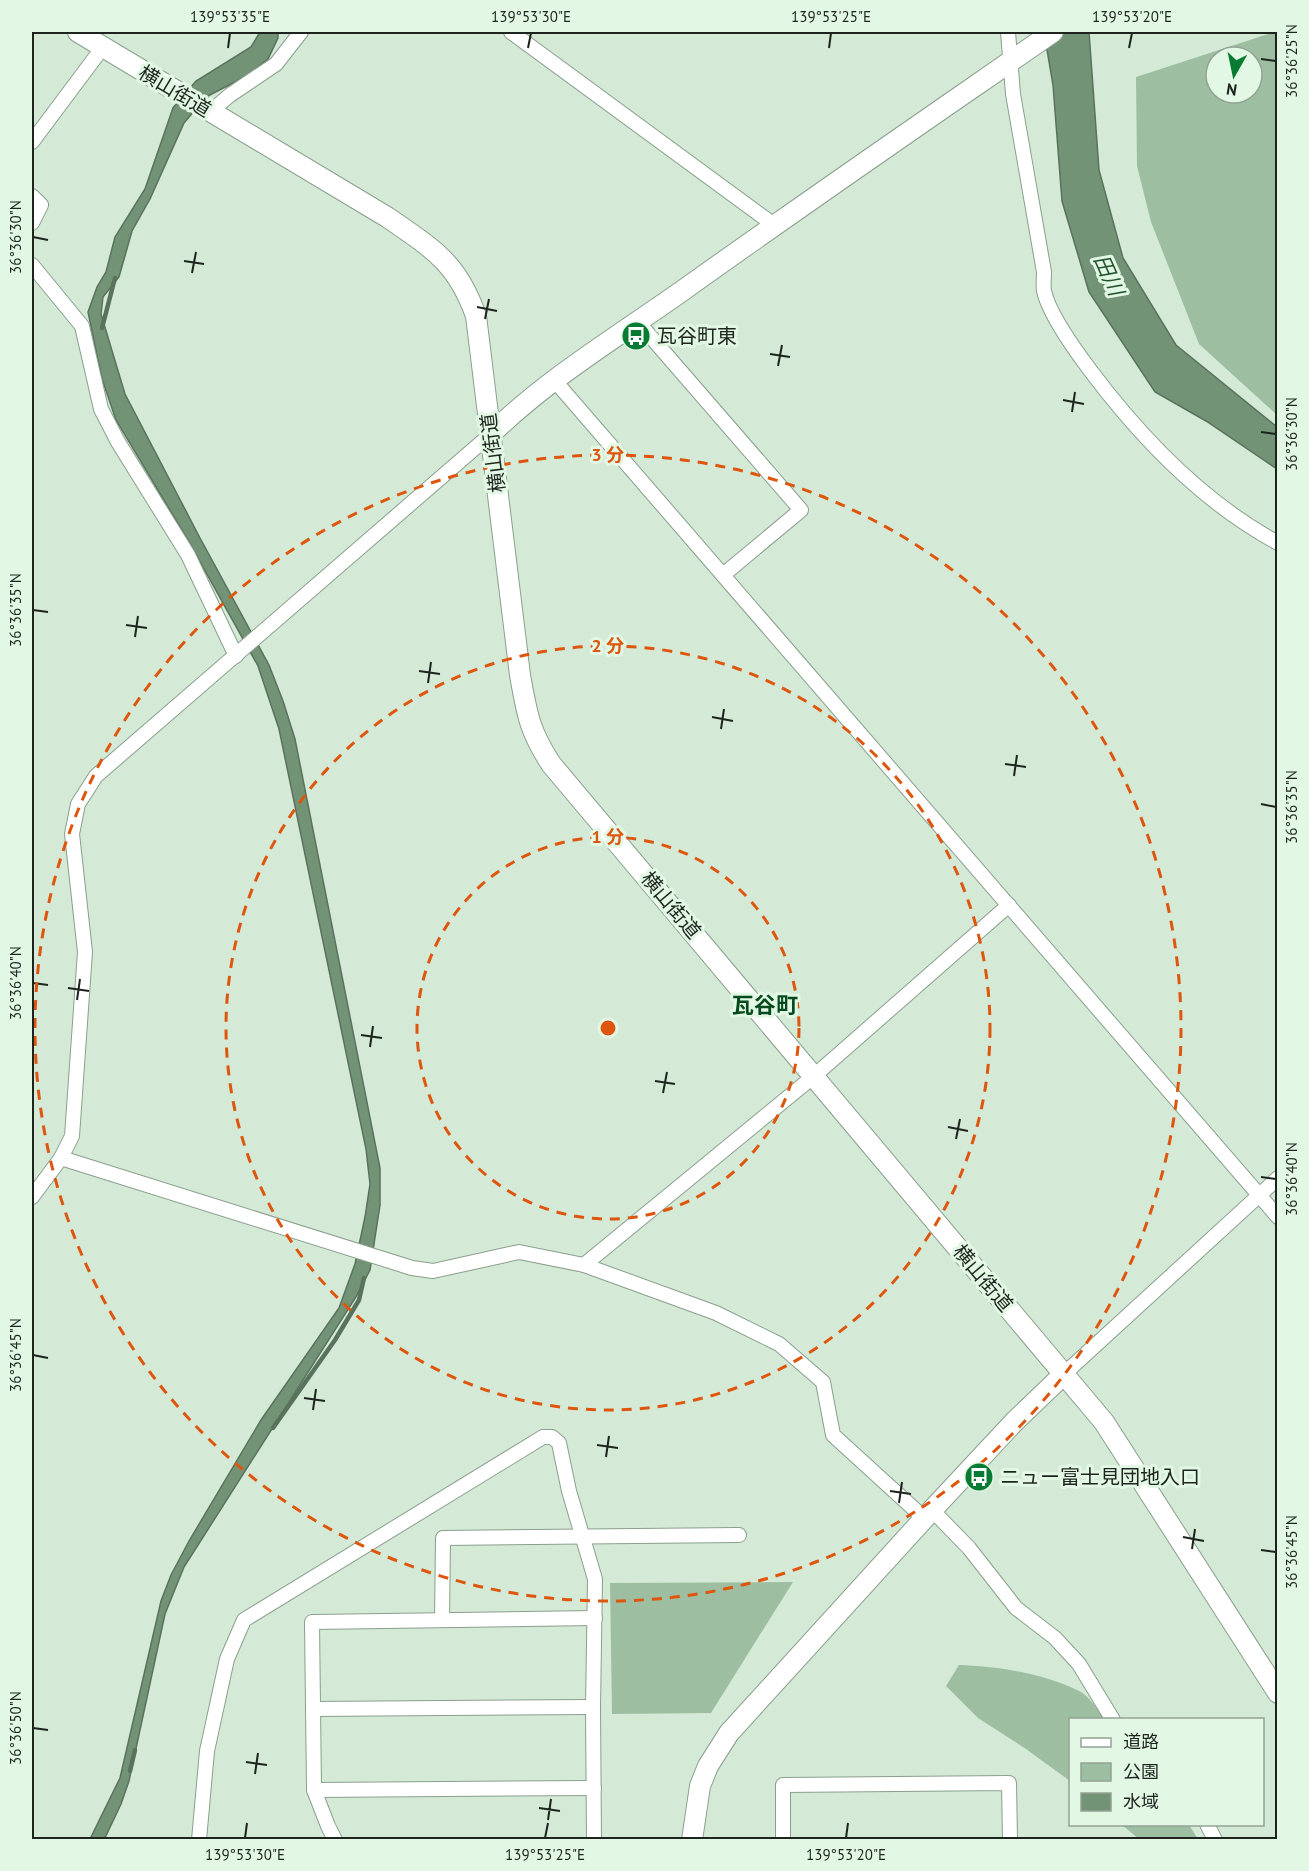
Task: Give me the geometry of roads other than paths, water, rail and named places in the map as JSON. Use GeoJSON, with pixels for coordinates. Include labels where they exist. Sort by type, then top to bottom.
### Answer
{"type":"FeatureCollection","features":[{"type":"Feature","properties":{"kind":"street","name":"横山街道"},"geometry":{"type":"LineString","coordinates":[[78,32],[387,217],[427,245],[453,270],[468,294],[476,316],[520,675],[528,721],[537,742],[551,764],[1104,1422],[1278,1693]]}},
{"type":"Feature","properties":{"kind":"street"},"geometry":{"type":"LineString","coordinates":[[210,112],[230,95],[276,64],[301,32]]}},
{"type":"Feature","properties":{"kind":"street"},"geometry":{"type":"LineString","coordinates":[[511,32],[774,225]]}},
{"type":"Feature","properties":{"kind":"street"},"geometry":{"type":"LineString","coordinates":[[1008,32],[1013,59],[1014,94],[1044,272],[1044,292],[1057,321],[1115,404],[1155,448],[1195,485],[1248,527],[1278,543]]}},
{"type":"Feature","properties":{"kind":"street"},"geometry":{"type":"LineString","coordinates":[[32,1197],[61,1158],[72,1136],[85,952],[72,834],[78,804],[96,776],[516,411],[774,225],[1053,32]]}},
{"type":"Feature","properties":{"kind":"street"},"geometry":{"type":"LineString","coordinates":[[32,142],[103,47]]}},
{"type":"Feature","properties":{"kind":"street"},"geometry":{"type":"LineString","coordinates":[[32,196],[40,205],[32,223]]}},
{"type":"Feature","properties":{"kind":"street"},"geometry":{"type":"LineString","coordinates":[[32,265],[82,326],[101,410],[118,442],[188,555],[236,656]]}},
{"type":"Feature","properties":{"kind":"street"},"geometry":{"type":"LineString","coordinates":[[638,322],[801,510],[723,575]]}},
{"type":"Feature","properties":{"kind":"street"},"geometry":{"type":"LineString","coordinates":[[555,381],[1278,1217]]}},
{"type":"Feature","properties":{"kind":"street"},"geometry":{"type":"LineString","coordinates":[[584,1265],[813,1076],[1009,905]]}},
{"type":"Feature","properties":{"kind":"street"},"geometry":{"type":"LineString","coordinates":[[61,1158],[412,1268],[433,1271],[519,1252],[584,1265],[716,1313],[779,1344],[822,1382],[833,1435],[969,1548],[1016,1608],[1055,1638],[1079,1664],[1112,1718]]}},
{"type":"Feature","properties":{"kind":"street"},"geometry":{"type":"LineString","coordinates":[[692,1839],[700,1786],[708,1766],[729,1733],[1014,1422],[1258,1194],[1278,1178]]}},
{"type":"Feature","properties":{"kind":"street"},"geometry":{"type":"LineString","coordinates":[[199,1839],[207,1751],[227,1659],[244,1620],[543,1437],[552,1437],[559,1443],[569,1491],[595,1580],[594,1839]]}},
{"type":"Feature","properties":{"kind":"street"},"geometry":{"type":"LineString","coordinates":[[442,1620],[443,1538],[739,1536]]}},
{"type":"Feature","properties":{"kind":"street"},"geometry":{"type":"LineString","coordinates":[[335,1839],[327,1826],[314,1790],[312,1622],[595,1617]]}},
{"type":"Feature","properties":{"kind":"street"},"geometry":{"type":"LineString","coordinates":[[313,1709],[593,1707]]}},
{"type":"Feature","properties":{"kind":"street"},"geometry":{"type":"LineString","coordinates":[[783,1839],[783,1785],[1009,1783],[1010,1839]]}},
{"type":"Feature","properties":{"kind":"street"},"geometry":{"type":"LineString","coordinates":[[314,1790],[594,1788]]}},
{"type":"Feature","properties":{"kind":"water"},"geometry":{"type":"Polygon","coordinates":[[[260,32],[278,32],[278,38],[268,59],[250,74],[206,97],[184,123],[150,199],[132,231],[119,277],[103,297],[101,314],[125,394],[269,665],[295,739],[380,1168],[380,1205],[370,1270],[356,1297],[184,1567],[165,1614],[129,1781],[104,1840],[90,1839],[120,1778],[161,1601],[171,1575],[261,1420],[339,1308],[355,1264],[370,1184],[366,1149],[279,729],[258,666],[189,542],[116,420],[102,379],[88,312],[97,287],[106,272],[115,237],[145,189],[173,108],[196,81],[251,47],[260,32]]]}},
{"type":"Feature","properties":{"kind":"water","name":"田川"},"geometry":{"type":"Polygon","coordinates":[[[1044,32],[1089,32],[1099,170],[1123,258],[1176,345],[1277,427],[1277,469],[1206,421],[1155,392],[1089,292],[1062,201],[1053,85],[1044,32]]]}},
{"type":"Feature","properties":{"kind":"waterway"},"geometry":{"type":"LineString","coordinates":[[102,328],[115,278]]}},
{"type":"Feature","properties":{"kind":"waterway"},"geometry":{"type":"LineString","coordinates":[[273,1428],[335,1340],[359,1300],[364,1278]]}},
{"type":"Feature","properties":{"kind":"waterway"},"geometry":{"type":"LineString","coordinates":[[130,1771],[135,1750]]}},
{"type":"Feature","properties":{"kind":"place","name":"瓦谷町東"},"geometry":{"type":"Point","coordinates":[636,336]}},
{"type":"Feature","properties":{"kind":"place","name":"ニュー富士見団地入口"},"geometry":{"type":"Point","coordinates":[979,1477]}},
{"type":"Feature","properties":{"kind":"district","name":"瓦谷町"},"geometry":{"type":"Point","coordinates":[765,1005]}}]}
